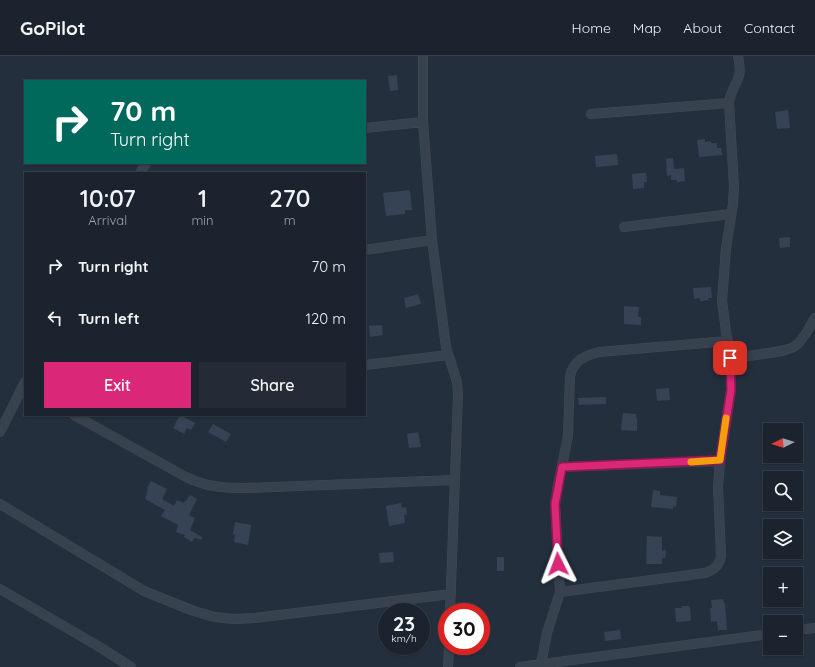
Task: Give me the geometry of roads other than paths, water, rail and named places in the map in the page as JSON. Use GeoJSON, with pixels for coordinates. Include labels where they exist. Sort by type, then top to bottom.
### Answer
{"type":"FeatureCollection","features":[{"type":"Feature","properties":{"kind":"street"},"geometry":{"type":"LineString","coordinates":[[423,56],[423,122],[432,240],[448,355],[457,382],[458,395],[450,603]]}},
{"type":"Feature","properties":{"kind":"street"},"geometry":{"type":"LineString","coordinates":[[560,592],[705,572],[717,567],[720,563],[718,487],[720,460],[731,390],[730,358],[722,301],[726,248],[733,204],[734,171],[729,98],[739,76],[740,70],[738,56]]}},
{"type":"Feature","properties":{"kind":"street"},"geometry":{"type":"LineString","coordinates":[[591,114],[729,103]]}},
{"type":"Feature","properties":{"kind":"street"},"geometry":{"type":"LineString","coordinates":[[366,128],[423,122]]}},
{"type":"Feature","properties":{"kind":"street"},"geometry":{"type":"LineString","coordinates":[[624,227],[731,214]]}},
{"type":"Feature","properties":{"kind":"street"},"geometry":{"type":"LineString","coordinates":[[366,250],[432,240]]}},
{"type":"Feature","properties":{"kind":"street"},"geometry":{"type":"LineString","coordinates":[[730,358],[786,350],[795,346],[802,340],[815,318]]}},
{"type":"Feature","properties":{"kind":"street"},"geometry":{"type":"LineString","coordinates":[[541,664],[547,633],[560,592],[555,504],[568,436],[570,376],[572,368],[576,362],[586,356],[599,352],[728,341]]}},
{"type":"Feature","properties":{"kind":"street"},"geometry":{"type":"LineString","coordinates":[[366,365],[448,355]]}},
{"type":"Feature","properties":{"kind":"street"},"geometry":{"type":"LineString","coordinates":[[0,432],[24,386]]}},
{"type":"Feature","properties":{"kind":"street"},"geometry":{"type":"LineString","coordinates":[[76,416],[200,484],[222,488],[455,480]]}},
{"type":"Feature","properties":{"kind":"street"},"geometry":{"type":"LineString","coordinates":[[562,467],[720,460]]}},
{"type":"Feature","properties":{"kind":"street"},"geometry":{"type":"LineString","coordinates":[[0,504],[144,591],[191,610],[214,617],[235,619],[255,618],[451,594]]}},
{"type":"Feature","properties":{"kind":"street"},"geometry":{"type":"LineString","coordinates":[[0,589],[131,667]]}},
{"type":"Feature","properties":{"kind":"street"},"geometry":{"type":"LineString","coordinates":[[803,629],[815,628]]}},
{"type":"Feature","properties":{"kind":"street"},"geometry":{"type":"LineString","coordinates":[[520,667],[763,635]]}},
{"type":"Feature","properties":{"kind":"street"},"geometry":{"type":"LineString","coordinates":[[448,667],[449,655]]}}]}
